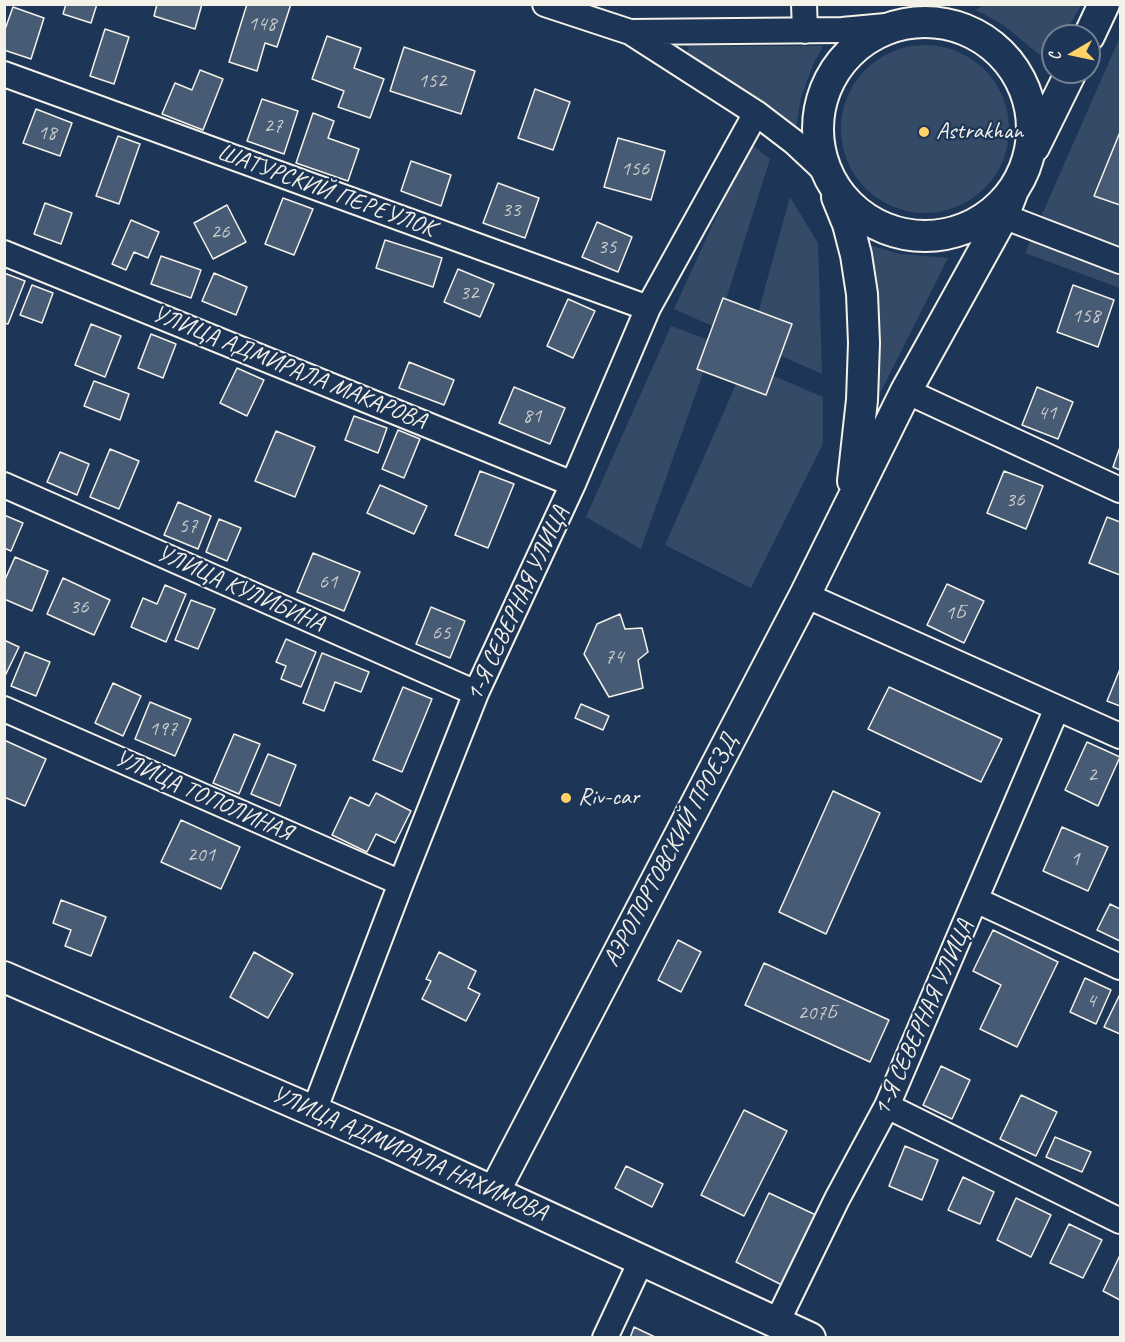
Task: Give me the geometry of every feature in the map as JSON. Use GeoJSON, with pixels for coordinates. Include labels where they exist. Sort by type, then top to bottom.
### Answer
{"type":"FeatureCollection","features":[{"type":"Feature","properties":{"kind":"main road"},"geometry":{"type":"LineString","coordinates":[[847,510],[855,468],[864,343],[862,294],[848,224],[818,146],[820,103],[838,65],[869,36],[904,24],[947,4]]}},
{"type":"Feature","properties":{"kind":"main road"},"geometry":{"type":"LineString","coordinates":[[1095,24],[1104,4]]}},
{"type":"Feature","properties":{"kind":"main road"},"geometry":{"type":"LineString","coordinates":[[904,24],[951,24],[989,42],[1017,73],[1032,112],[1030,155]]}},
{"type":"Feature","properties":{"kind":"main road","name":"АЭРОПОРТОВСКИЙ ПРОЕЗД"},"geometry":{"type":"LineString","coordinates":[[494,1192],[805,595],[906,392],[1007,205],[1065,84]]}},
{"type":"Feature","properties":{"kind":"main road"},"geometry":{"type":"LineString","coordinates":[[829,178],[861,217],[899,234],[942,236],[981,222],[1007,205]]}},
{"type":"Feature","properties":{"kind":"main road","name":"УЛИЦА АДМИРАЛА НАХИМОВА"},"geometry":{"type":"LineString","coordinates":[[4,977],[314,1111],[642,1259],[810,1338]]}},
{"type":"Feature","properties":{"kind":"street"},"geometry":{"type":"LineString","coordinates":[[546,4],[630,32],[756,113],[795,142],[829,178]]}},
{"type":"Feature","properties":{"kind":"street"},"geometry":{"type":"LineString","coordinates":[[804,4],[805,31]]}},
{"type":"Feature","properties":{"kind":"street"},"geometry":{"type":"LineString","coordinates":[[630,32],[842,30],[904,24]]}},
{"type":"Feature","properties":{"kind":"street","name":"ШАТУРСКИЙ ПЕРЕУЛОК"},"geometry":{"type":"LineString","coordinates":[[4,74],[648,308]]}},
{"type":"Feature","properties":{"kind":"street","name":"1-Я СЕВЕРНАЯ УЛИЦА"},"geometry":{"type":"LineString","coordinates":[[314,1111],[476,693],[573,484],[648,308],[756,113]]}},
{"type":"Feature","properties":{"kind":"street"},"geometry":{"type":"LineString","coordinates":[[1007,205],[1120,261]]}},
{"type":"Feature","properties":{"kind":"street","name":"УЛИЦА АДМИРАЛА МАКАРОВА"},"geometry":{"type":"LineString","coordinates":[[4,253],[573,484]]}},
{"type":"Feature","properties":{"kind":"street"},"geometry":{"type":"LineString","coordinates":[[906,392],[1120,490]]}},
{"type":"Feature","properties":{"kind":"street","name":"УЛИЦА КУЛИБИНА"},"geometry":{"type":"LineString","coordinates":[[4,485],[476,693]]}},
{"type":"Feature","properties":{"kind":"street"},"geometry":{"type":"LineString","coordinates":[[805,595],[1120,736]]}},
{"type":"Feature","properties":{"kind":"street","name":"1-Я СЕВЕРНАЯ УЛИЦА"},"geometry":{"type":"LineString","coordinates":[[777,1322],[837,1199],[887,1106],[1057,708]]}},
{"type":"Feature","properties":{"kind":"street","name":"УЛИЦА ТОПОЛИНАЯ"},"geometry":{"type":"LineString","coordinates":[[4,709],[401,883]]}},
{"type":"Feature","properties":{"kind":"street"},"geometry":{"type":"LineString","coordinates":[[976,900],[1120,967]]}},
{"type":"Feature","properties":{"kind":"street"},"geometry":{"type":"LineString","coordinates":[[887,1106],[1120,1221]]}},
{"type":"Feature","properties":{"kind":"street"},"geometry":{"type":"LineString","coordinates":[[605,1338],[642,1259]]}},
{"type":"Feature","properties":{"kind":"shaded area"},"geometry":{"type":"Polygon","coordinates":[[[984,4],[1081,5],[1071,24],[1041,24],[1041,56],[1002,24],[976,10],[984,4]]]}},
{"type":"Feature","properties":{"kind":"shaded area"},"geometry":{"type":"Polygon","coordinates":[[[1120,37],[1120,288],[1025,253],[1120,37]]]}},
{"type":"Feature","properties":{"kind":"shaded area"},"geometry":{"type":"Polygon","coordinates":[[[925,45],[957,52],[984,70],[1002,97],[1009,129],[1002,161],[984,188],[957,206],[925,213],[893,206],[866,188],[848,161],[841,129],[848,97],[866,70],[893,52],[925,45]]]}},
{"type":"Feature","properties":{"kind":"shaded area"},"geometry":{"type":"Polygon","coordinates":[[[689,46],[823,46],[813,65],[801,98],[796,127],[686,55],[689,46]]]}},
{"type":"Feature","properties":{"kind":"shaded area"},"geometry":{"type":"Polygon","coordinates":[[[750,143],[770,159],[717,328],[674,309],[750,143]]]}},
{"type":"Feature","properties":{"kind":"shaded area"},"geometry":{"type":"Polygon","coordinates":[[[790,197],[818,243],[822,374],[750,342],[790,197]]]}},
{"type":"Feature","properties":{"kind":"shaded area"},"geometry":{"type":"Polygon","coordinates":[[[869,245],[900,254],[948,258],[873,407],[869,245]]]}},
{"type":"Feature","properties":{"kind":"shaded area"},"geometry":{"type":"Polygon","coordinates":[[[671,326],[714,342],[641,549],[586,517],[671,326]]]}},
{"type":"Feature","properties":{"kind":"shaded area"},"geometry":{"type":"Polygon","coordinates":[[[745,364],[823,397],[823,444],[751,588],[665,545],[745,364]]]}},
{"type":"Feature","properties":{"kind":"building"},"geometry":{"type":"Polygon","coordinates":[[[66,4],[97,4],[91,23],[63,14],[66,4]]]}},
{"type":"Feature","properties":{"kind":"building"},"geometry":{"type":"Polygon","coordinates":[[[157,4],[202,4],[195,29],[154,16],[157,4]]]}},
{"type":"Feature","properties":{"kind":"building"},"geometry":{"type":"Polygon","coordinates":[[[247,4],[291,4],[277,47],[265,43],[257,71],[229,62],[247,4]]]}},
{"type":"Feature","properties":{"kind":"building"},"geometry":{"type":"Polygon","coordinates":[[[13,7],[44,18],[31,59],[4,50],[4,32],[13,7]]]}},
{"type":"Feature","properties":{"kind":"building"},"geometry":{"type":"Polygon","coordinates":[[[105,29],[129,37],[114,84],[90,76],[105,29]]]}},
{"type":"Feature","properties":{"kind":"building"},"geometry":{"type":"Polygon","coordinates":[[[327,36],[361,48],[354,68],[384,79],[370,118],[338,107],[344,91],[312,79],[327,36]]]}},
{"type":"Feature","properties":{"kind":"building"},"geometry":{"type":"Polygon","coordinates":[[[404,47],[475,71],[461,114],[390,91],[404,47]]]}},
{"type":"Feature","properties":{"kind":"building"},"geometry":{"type":"Polygon","coordinates":[[[200,70],[223,79],[203,130],[162,114],[175,83],[192,90],[200,70]]]}},
{"type":"Feature","properties":{"kind":"building"},"geometry":{"type":"Polygon","coordinates":[[[535,89],[570,102],[553,150],[518,138],[535,89]]]}},
{"type":"Feature","properties":{"kind":"building"},"geometry":{"type":"Polygon","coordinates":[[[262,99],[298,111],[284,154],[247,141],[262,99]]]}},
{"type":"Feature","properties":{"kind":"building"},"geometry":{"type":"Polygon","coordinates":[[[36,109],[72,123],[60,156],[23,143],[36,109]]]}},
{"type":"Feature","properties":{"kind":"building"},"geometry":{"type":"Polygon","coordinates":[[[313,113],[334,121],[328,138],[359,149],[348,181],[296,163],[313,113]]]}},
{"type":"Feature","properties":{"kind":"building"},"geometry":{"type":"Polygon","coordinates":[[[1120,132],[1120,205],[1094,196],[1120,132]]]}},
{"type":"Feature","properties":{"kind":"building"},"geometry":{"type":"Polygon","coordinates":[[[118,136],[140,144],[119,204],[96,196],[118,136]]]}},
{"type":"Feature","properties":{"kind":"building"},"geometry":{"type":"Polygon","coordinates":[[[618,138],[665,151],[651,200],[604,187],[618,138]]]}},
{"type":"Feature","properties":{"kind":"building"},"geometry":{"type":"Polygon","coordinates":[[[411,161],[451,175],[441,206],[401,191],[411,161]]]}},
{"type":"Feature","properties":{"kind":"building"},"geometry":{"type":"Polygon","coordinates":[[[498,183],[539,198],[525,238],[483,223],[498,183]]]}},
{"type":"Feature","properties":{"kind":"building"},"geometry":{"type":"Polygon","coordinates":[[[283,198],[313,209],[294,255],[265,244],[283,198]]]}},
{"type":"Feature","properties":{"kind":"building"},"geometry":{"type":"Polygon","coordinates":[[[45,203],[72,213],[61,244],[34,234],[45,203]]]}},
{"type":"Feature","properties":{"kind":"building"},"geometry":{"type":"Polygon","coordinates":[[[227,205],[246,242],[213,259],[194,223],[227,205]]]}},
{"type":"Feature","properties":{"kind":"building"},"geometry":{"type":"Polygon","coordinates":[[[131,220],[159,232],[148,258],[134,252],[126,270],[112,264],[131,220]]]}},
{"type":"Feature","properties":{"kind":"building"},"geometry":{"type":"Polygon","coordinates":[[[597,222],[632,237],[618,272],[582,257],[597,222]]]}},
{"type":"Feature","properties":{"kind":"building"},"geometry":{"type":"Polygon","coordinates":[[[385,240],[442,258],[433,287],[376,268],[385,240]]]}},
{"type":"Feature","properties":{"kind":"building"},"geometry":{"type":"Polygon","coordinates":[[[161,256],[201,270],[191,298],[151,284],[161,256]]]}},
{"type":"Feature","properties":{"kind":"building"},"geometry":{"type":"Polygon","coordinates":[[[458,269],[494,284],[480,317],[444,302],[458,269]]]}},
{"type":"Feature","properties":{"kind":"building"},"geometry":{"type":"Polygon","coordinates":[[[4,273],[25,281],[8,324],[4,323],[4,273]]]}},
{"type":"Feature","properties":{"kind":"building"},"geometry":{"type":"Polygon","coordinates":[[[214,273],[247,287],[236,315],[202,301],[214,273]]]}},
{"type":"Feature","properties":{"kind":"building"},"geometry":{"type":"Polygon","coordinates":[[[32,285],[53,293],[42,323],[20,315],[32,285]]]}},
{"type":"Feature","properties":{"kind":"building"},"geometry":{"type":"Polygon","coordinates":[[[1073,285],[1114,300],[1098,347],[1057,332],[1073,285]]]}},
{"type":"Feature","properties":{"kind":"building"},"geometry":{"type":"Polygon","coordinates":[[[723,298],[792,324],[766,395],[697,369],[723,298]]]}},
{"type":"Feature","properties":{"kind":"building"},"geometry":{"type":"Polygon","coordinates":[[[568,299],[595,311],[573,358],[547,346],[568,299]]]}},
{"type":"Feature","properties":{"kind":"building"},"geometry":{"type":"Polygon","coordinates":[[[91,324],[121,336],[105,377],[75,365],[91,324]]]}},
{"type":"Feature","properties":{"kind":"building"},"geometry":{"type":"Polygon","coordinates":[[[151,334],[176,344],[163,378],[138,368],[151,334]]]}},
{"type":"Feature","properties":{"kind":"building"},"geometry":{"type":"Polygon","coordinates":[[[409,362],[454,380],[444,405],[399,388],[409,362]]]}},
{"type":"Feature","properties":{"kind":"building"},"geometry":{"type":"Polygon","coordinates":[[[237,368],[264,380],[247,416],[220,403],[237,368]]]}},
{"type":"Feature","properties":{"kind":"building"},"geometry":{"type":"Polygon","coordinates":[[[94,381],[129,394],[120,420],[84,406],[94,381]]]}},
{"type":"Feature","properties":{"kind":"building"},"geometry":{"type":"Polygon","coordinates":[[[514,387],[565,408],[550,444],[499,423],[514,387]]]}},
{"type":"Feature","properties":{"kind":"building"},"geometry":{"type":"Polygon","coordinates":[[[1037,387],[1073,402],[1058,439],[1022,425],[1037,387]]]}},
{"type":"Feature","properties":{"kind":"building"},"geometry":{"type":"Polygon","coordinates":[[[354,416],[387,428],[378,453],[345,440],[354,416]]]}},
{"type":"Feature","properties":{"kind":"building"},"geometry":{"type":"Polygon","coordinates":[[[398,430],[420,439],[404,478],[382,469],[398,430]]]}},
{"type":"Feature","properties":{"kind":"building"},"geometry":{"type":"Polygon","coordinates":[[[276,431],[315,447],[295,497],[255,481],[276,431]]]}},
{"type":"Feature","properties":{"kind":"building"},"geometry":{"type":"Polygon","coordinates":[[[1120,447],[1120,470],[1113,467],[1120,447]]]}},
{"type":"Feature","properties":{"kind":"building"},"geometry":{"type":"Polygon","coordinates":[[[110,449],[139,461],[119,509],[90,497],[110,449]]]}},
{"type":"Feature","properties":{"kind":"building"},"geometry":{"type":"Polygon","coordinates":[[[60,452],[89,464],[77,495],[47,482],[60,452]]]}},
{"type":"Feature","properties":{"kind":"building"},"geometry":{"type":"Polygon","coordinates":[[[480,471],[514,484],[488,548],[455,535],[480,471]]]}},
{"type":"Feature","properties":{"kind":"building"},"geometry":{"type":"Polygon","coordinates":[[[1004,471],[1043,486],[1026,529],[987,513],[1004,471]]]}},
{"type":"Feature","properties":{"kind":"building"},"geometry":{"type":"Polygon","coordinates":[[[380,485],[427,506],[414,534],[367,513],[380,485]]]}},
{"type":"Feature","properties":{"kind":"building"},"geometry":{"type":"Polygon","coordinates":[[[178,502],[211,516],[198,549],[164,535],[178,502]]]}},
{"type":"Feature","properties":{"kind":"building"},"geometry":{"type":"Polygon","coordinates":[[[4,515],[23,523],[11,551],[4,548],[4,515]]]}},
{"type":"Feature","properties":{"kind":"building"},"geometry":{"type":"Polygon","coordinates":[[[1107,517],[1120,522],[1120,575],[1089,563],[1107,517]]]}},
{"type":"Feature","properties":{"kind":"building"},"geometry":{"type":"Polygon","coordinates":[[[219,519],[241,528],[227,561],[206,552],[219,519]]]}},
{"type":"Feature","properties":{"kind":"building"},"geometry":{"type":"Polygon","coordinates":[[[313,553],[360,572],[344,611],[297,592],[313,553]]]}},
{"type":"Feature","properties":{"kind":"building"},"geometry":{"type":"Polygon","coordinates":[[[15,557],[48,571],[32,611],[4,599],[4,582],[15,557]]]}},
{"type":"Feature","properties":{"kind":"building"},"geometry":{"type":"Polygon","coordinates":[[[63,578],[110,600],[94,635],[47,614],[63,578]]]}},
{"type":"Feature","properties":{"kind":"building"},"geometry":{"type":"Polygon","coordinates":[[[947,584],[984,601],[964,643],[927,625],[947,584]]]}},
{"type":"Feature","properties":{"kind":"building"},"geometry":{"type":"Polygon","coordinates":[[[165,585],[186,594],[166,642],[131,627],[143,598],[157,604],[165,585]]]}},
{"type":"Feature","properties":{"kind":"building"},"geometry":{"type":"Polygon","coordinates":[[[191,600],[215,609],[198,649],[175,640],[191,600]]]}},
{"type":"Feature","properties":{"kind":"building"},"geometry":{"type":"Polygon","coordinates":[[[431,607],[465,621],[450,658],[416,644],[431,607]]]}},
{"type":"Feature","properties":{"kind":"building"},"geometry":{"type":"Polygon","coordinates":[[[620,614],[625,629],[642,628],[648,652],[638,660],[643,688],[609,697],[584,654],[597,624],[620,614]]]}},
{"type":"Feature","properties":{"kind":"building"},"geometry":{"type":"Polygon","coordinates":[[[286,639],[316,652],[301,687],[281,679],[286,666],[276,662],[286,639]]]}},
{"type":"Feature","properties":{"kind":"building"},"geometry":{"type":"Polygon","coordinates":[[[4,640],[19,647],[4,678],[4,640]]]}},
{"type":"Feature","properties":{"kind":"building"},"geometry":{"type":"Polygon","coordinates":[[[25,652],[50,662],[36,696],[11,686],[25,652]]]}},
{"type":"Feature","properties":{"kind":"building"},"geometry":{"type":"Polygon","coordinates":[[[322,653],[369,672],[361,692],[335,682],[324,711],[303,703],[322,653]]]}},
{"type":"Feature","properties":{"kind":"building"},"geometry":{"type":"Polygon","coordinates":[[[1120,669],[1120,706],[1107,701],[1120,669]]]}},
{"type":"Feature","properties":{"kind":"building"},"geometry":{"type":"Polygon","coordinates":[[[113,683],[141,696],[123,736],[95,723],[113,683]]]}},
{"type":"Feature","properties":{"kind":"building"},"geometry":{"type":"Polygon","coordinates":[[[403,687],[432,699],[402,772],[373,760],[403,687]]]}},
{"type":"Feature","properties":{"kind":"building"},"geometry":{"type":"Polygon","coordinates":[[[889,687],[1002,739],[981,782],[868,729],[889,687]]]}},
{"type":"Feature","properties":{"kind":"building"},"geometry":{"type":"Polygon","coordinates":[[[150,702],[191,719],[175,756],[135,739],[150,702]]]}},
{"type":"Feature","properties":{"kind":"building"},"geometry":{"type":"Polygon","coordinates":[[[581,704],[609,716],[603,730],[575,718],[581,704]]]}},
{"type":"Feature","properties":{"kind":"building"},"geometry":{"type":"Polygon","coordinates":[[[234,734],[260,744],[239,794],[213,783],[234,734]]]}},
{"type":"Feature","properties":{"kind":"building"},"geometry":{"type":"Polygon","coordinates":[[[4,740],[46,759],[25,806],[4,797],[4,740]]]}},
{"type":"Feature","properties":{"kind":"building"},"geometry":{"type":"Polygon","coordinates":[[[1087,742],[1120,757],[1098,806],[1065,790],[1087,742]]]}},
{"type":"Feature","properties":{"kind":"building"},"geometry":{"type":"Polygon","coordinates":[[[268,754],[296,765],[280,806],[251,794],[268,754]]]}},
{"type":"Feature","properties":{"kind":"building"},"geometry":{"type":"Polygon","coordinates":[[[833,791],[880,813],[826,934],[779,912],[833,791]]]}},
{"type":"Feature","properties":{"kind":"building"},"geometry":{"type":"Polygon","coordinates":[[[376,793],[411,811],[395,843],[376,834],[367,852],[332,835],[350,797],[369,806],[376,793]]]}},
{"type":"Feature","properties":{"kind":"building"},"geometry":{"type":"Polygon","coordinates":[[[181,820],[240,847],[221,889],[161,862],[181,820]]]}},
{"type":"Feature","properties":{"kind":"building"},"geometry":{"type":"Polygon","coordinates":[[[1062,827],[1108,847],[1088,891],[1043,871],[1062,827]]]}},
{"type":"Feature","properties":{"kind":"building"},"geometry":{"type":"Polygon","coordinates":[[[61,900],[106,917],[91,956],[65,946],[71,930],[53,923],[61,900]]]}},
{"type":"Feature","properties":{"kind":"building"},"geometry":{"type":"Polygon","coordinates":[[[1110,904],[1120,909],[1120,941],[1097,930],[1110,904]]]}},
{"type":"Feature","properties":{"kind":"building"},"geometry":{"type":"Polygon","coordinates":[[[993,930],[1058,962],[1017,1047],[980,1029],[1001,985],[973,971],[993,930]]]}},
{"type":"Feature","properties":{"kind":"building"},"geometry":{"type":"Polygon","coordinates":[[[678,940],[701,952],[681,992],[658,980],[678,940]]]}},
{"type":"Feature","properties":{"kind":"building"},"geometry":{"type":"Polygon","coordinates":[[[254,952],[293,974],[268,1018],[230,997],[254,952]]]}},
{"type":"Feature","properties":{"kind":"building"},"geometry":{"type":"Polygon","coordinates":[[[439,952],[476,971],[468,988],[480,994],[466,1021],[422,999],[431,981],[426,979],[439,952]]]}},
{"type":"Feature","properties":{"kind":"building"},"geometry":{"type":"Polygon","coordinates":[[[764,963],[889,1020],[870,1062],[745,1005],[764,963]]]}},
{"type":"Feature","properties":{"kind":"building"},"geometry":{"type":"Polygon","coordinates":[[[1085,978],[1111,990],[1096,1024],[1070,1012],[1085,978]]]}},
{"type":"Feature","properties":{"kind":"building"},"geometry":{"type":"Polygon","coordinates":[[[1120,994],[1120,1034],[1104,1027],[1120,994]]]}},
{"type":"Feature","properties":{"kind":"building"},"geometry":{"type":"Polygon","coordinates":[[[941,1066],[970,1080],[952,1119],[923,1105],[941,1066]]]}},
{"type":"Feature","properties":{"kind":"building"},"geometry":{"type":"Polygon","coordinates":[[[1021,1095],[1057,1112],[1036,1156],[1000,1139],[1021,1095]]]}},
{"type":"Feature","properties":{"kind":"building"},"geometry":{"type":"Polygon","coordinates":[[[744,1110],[787,1131],[744,1216],[701,1195],[744,1110]]]}},
{"type":"Feature","properties":{"kind":"building"},"geometry":{"type":"Polygon","coordinates":[[[1055,1137],[1091,1152],[1082,1172],[1046,1157],[1055,1137]]]}},
{"type":"Feature","properties":{"kind":"building"},"geometry":{"type":"Polygon","coordinates":[[[905,1146],[938,1160],[922,1200],[889,1186],[905,1146]]]}},
{"type":"Feature","properties":{"kind":"building"},"geometry":{"type":"Polygon","coordinates":[[[626,1166],[663,1184],[652,1207],[615,1188],[626,1166]]]}},
{"type":"Feature","properties":{"kind":"building"},"geometry":{"type":"Polygon","coordinates":[[[963,1177],[994,1192],[980,1224],[948,1210],[963,1177]]]}},
{"type":"Feature","properties":{"kind":"building"},"geometry":{"type":"Polygon","coordinates":[[[769,1193],[816,1215],[782,1285],[736,1262],[769,1193]]]}},
{"type":"Feature","properties":{"kind":"building"},"geometry":{"type":"Polygon","coordinates":[[[1016,1198],[1051,1215],[1031,1257],[997,1240],[1016,1198]]]}},
{"type":"Feature","properties":{"kind":"building"},"geometry":{"type":"Polygon","coordinates":[[[1069,1224],[1102,1240],[1083,1278],[1050,1263],[1069,1224]]]}},
{"type":"Feature","properties":{"kind":"building"},"geometry":{"type":"Polygon","coordinates":[[[1120,1255],[1120,1300],[1103,1291],[1120,1255]]]}},
{"type":"Feature","properties":{"kind":"building"},"geometry":{"type":"Polygon","coordinates":[[[634,1327],[657,1338],[630,1338],[634,1327]]]}},
{"type":"Feature","properties":{"kind":"place","name":"Astrakhan"},"geometry":{"type":"Point","coordinates":[924,132]}},
{"type":"Feature","properties":{"kind":"place","name":"Riv-car"},"geometry":{"type":"Point","coordinates":[566,798]}}]}
